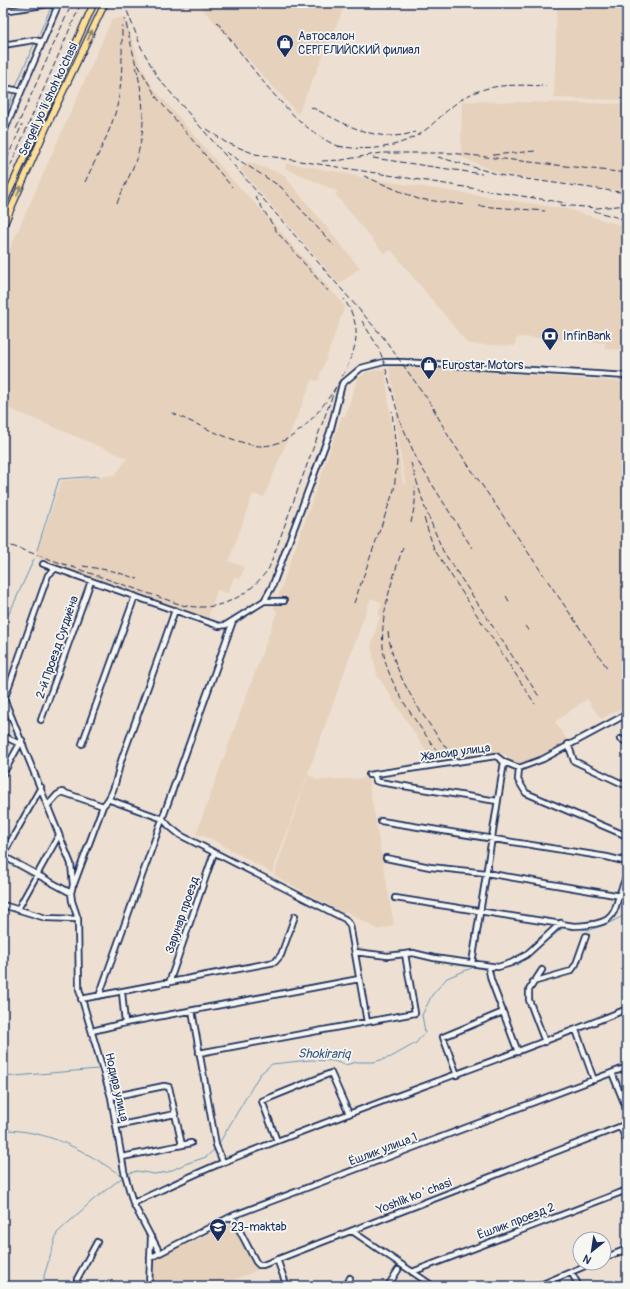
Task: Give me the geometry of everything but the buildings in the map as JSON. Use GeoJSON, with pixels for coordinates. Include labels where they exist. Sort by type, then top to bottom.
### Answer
{"type":"FeatureCollection","features":[{"type":"Feature","properties":{"kind":"main road","name":"Sergeli yo‘li shoh ko‘chasi"},"geometry":{"type":"LineString","coordinates":[[3,205],[94,3]]}},
{"type":"Feature","properties":{"kind":"main road","name":"Sergeli yo‘li shoh ko‘chasi"},"geometry":{"type":"LineString","coordinates":[[3,227],[51,117],[105,3]]}},
{"type":"Feature","properties":{"kind":"street"},"geometry":{"type":"LineString","coordinates":[[3,11],[50,4],[58,5],[38,41],[17,90],[3,134]]}},
{"type":"Feature","properties":{"kind":"street"},"geometry":{"type":"LineString","coordinates":[[3,45],[38,41]]}},
{"type":"Feature","properties":{"kind":"street"},"geometry":{"type":"LineString","coordinates":[[3,88],[17,90]]}},
{"type":"Feature","properties":{"kind":"street"},"geometry":{"type":"LineString","coordinates":[[43,564],[219,626],[223,626],[264,600],[272,587],[330,432],[342,384],[361,368],[384,362],[627,376]]}},
{"type":"Feature","properties":{"kind":"street"},"geometry":{"type":"LineString","coordinates":[[55,568],[48,575],[3,699],[41,787],[71,864],[73,885]]}},
{"type":"Feature","properties":{"kind":"street","name":"2-й Проезд Сугдиёна"},"geometry":{"type":"LineString","coordinates":[[41,720],[91,581]]}},
{"type":"Feature","properties":{"kind":"street"},"geometry":{"type":"LineString","coordinates":[[82,744],[135,596]]}},
{"type":"Feature","properties":{"kind":"street"},"geometry":{"type":"LineString","coordinates":[[264,600],[284,601]]}},
{"type":"Feature","properties":{"kind":"street"},"geometry":{"type":"LineString","coordinates":[[41,787],[3,855],[71,893],[104,806],[110,800],[121,761],[175,610]]}},
{"type":"Feature","properties":{"kind":"street"},"geometry":{"type":"LineString","coordinates":[[99,996],[233,621]]}},
{"type":"Feature","properties":{"kind":"street"},"geometry":{"type":"LineString","coordinates":[[627,714],[568,744],[543,759],[519,768],[518,780],[526,793],[627,836]]}},
{"type":"Feature","properties":{"kind":"street"},"geometry":{"type":"LineString","coordinates":[[3,736],[21,742]]}},
{"type":"Feature","properties":{"kind":"street"},"geometry":{"type":"LineString","coordinates":[[620,739],[627,742]]}},
{"type":"Feature","properties":{"kind":"street"},"geometry":{"type":"LineString","coordinates":[[3,774],[21,742]]}},
{"type":"Feature","properties":{"kind":"street"},"geometry":{"type":"LineString","coordinates":[[568,744],[574,761],[627,786]]}},
{"type":"Feature","properties":{"kind":"street","name":"Жалоир улица"},"geometry":{"type":"LineString","coordinates":[[369,775],[496,756],[504,762],[519,768]]}},
{"type":"Feature","properties":{"kind":"street"},"geometry":{"type":"LineString","coordinates":[[472,963],[504,762]]}},
{"type":"Feature","properties":{"kind":"street"},"geometry":{"type":"LineString","coordinates":[[374,774],[376,780],[379,782],[497,801]]}},
{"type":"Feature","properties":{"kind":"street"},"geometry":{"type":"LineString","coordinates":[[48,805],[57,795],[62,792],[104,806]]}},
{"type":"Feature","properties":{"kind":"street"},"geometry":{"type":"LineString","coordinates":[[110,800],[163,819],[180,835],[345,919],[350,925],[367,1022]]}},
{"type":"Feature","properties":{"kind":"street"},"geometry":{"type":"LineString","coordinates":[[381,821],[607,857],[627,862]]}},
{"type":"Feature","properties":{"kind":"street"},"geometry":{"type":"LineString","coordinates":[[18,909],[59,835]]}},
{"type":"Feature","properties":{"kind":"street","name":"Зарунар проезд"},"geometry":{"type":"LineString","coordinates":[[169,983],[214,853]]}},
{"type":"Feature","properties":{"kind":"street"},"geometry":{"type":"LineString","coordinates":[[386,858],[445,869],[486,873],[627,897]]}},
{"type":"Feature","properties":{"kind":"street"},"geometry":{"type":"LineString","coordinates":[[395,898],[561,923],[590,925],[606,921],[615,912],[627,876]]}},
{"type":"Feature","properties":{"kind":"street","name":"Нодира улица"},"geometry":{"type":"LineString","coordinates":[[71,893],[78,919],[79,989],[81,999],[111,1097],[122,1157],[133,1203],[160,1254]]}},
{"type":"Feature","properties":{"kind":"street"},"geometry":{"type":"LineString","coordinates":[[3,906],[46,918],[78,919]]}},
{"type":"Feature","properties":{"kind":"street"},"geometry":{"type":"LineString","coordinates":[[81,999],[276,962],[281,955],[295,916]]}},
{"type":"Feature","properties":{"kind":"street"},"geometry":{"type":"LineString","coordinates":[[355,952],[388,956],[413,953],[434,958],[472,963],[489,969],[511,963],[526,955],[561,923]]}},
{"type":"Feature","properties":{"kind":"street"},"geometry":{"type":"LineString","coordinates":[[533,982],[571,971],[576,964],[586,936]]}},
{"type":"Feature","properties":{"kind":"street"},"geometry":{"type":"LineString","coordinates":[[199,1054],[415,1013],[405,954]]}},
{"type":"Feature","properties":{"kind":"street"},"geometry":{"type":"LineString","coordinates":[[489,969],[518,1052]]}},
{"type":"Feature","properties":{"kind":"street"},"geometry":{"type":"LineString","coordinates":[[542,970],[529,990],[529,1000],[545,1042]]}},
{"type":"Feature","properties":{"kind":"street"},"geometry":{"type":"LineString","coordinates":[[92,1031],[125,1023],[359,979]]}},
{"type":"Feature","properties":{"kind":"street"},"geometry":{"type":"LineString","coordinates":[[122,992],[125,1023]]}},
{"type":"Feature","properties":{"kind":"street"},"geometry":{"type":"LineString","coordinates":[[133,1203],[223,1162],[545,1042],[627,1009]]}},
{"type":"Feature","properties":{"kind":"street"},"geometry":{"type":"LineString","coordinates":[[192,1011],[216,1145],[223,1162]]}},
{"type":"Feature","properties":{"kind":"street"},"geometry":{"type":"LineString","coordinates":[[457,1075],[443,1037],[503,1012]]}},
{"type":"Feature","properties":{"kind":"street"},"geometry":{"type":"LineString","coordinates":[[576,1030],[594,1080]]}},
{"type":"Feature","properties":{"kind":"street","name":"Ёшлик улица 1"},"geometry":{"type":"LineString","coordinates":[[150,1258],[232,1216],[627,1067]]}},
{"type":"Feature","properties":{"kind":"street"},"geometry":{"type":"LineString","coordinates":[[277,1141],[262,1101],[331,1073],[349,1114]]}},
{"type":"Feature","properties":{"kind":"street"},"geometry":{"type":"LineString","coordinates":[[612,1073],[627,1110]]}},
{"type":"Feature","properties":{"kind":"street"},"geometry":{"type":"LineString","coordinates":[[111,1097],[167,1086],[170,1089],[182,1145]]}},
{"type":"Feature","properties":{"kind":"street"},"geometry":{"type":"LineString","coordinates":[[116,1126],[175,1114]]}},
{"type":"Feature","properties":{"kind":"street","name":"Yoshlik koʻchasi"},"geometry":{"type":"LineString","coordinates":[[232,1216],[256,1262],[259,1265],[263,1265],[627,1124]]}},
{"type":"Feature","properties":{"kind":"street"},"geometry":{"type":"LineString","coordinates":[[620,1127],[627,1144]]}},
{"type":"Feature","properties":{"kind":"street"},"geometry":{"type":"LineString","coordinates":[[122,1157],[191,1143]]}},
{"type":"Feature","properties":{"kind":"street","name":"Ёшлик проезд 2"},"geometry":{"type":"LineString","coordinates":[[412,1272],[627,1190]]}},
{"type":"Feature","properties":{"kind":"street"},"geometry":{"type":"LineString","coordinates":[[352,1231],[433,1286]]}},
{"type":"Feature","properties":{"kind":"street"},"geometry":{"type":"LineString","coordinates":[[150,1286],[151,1236]]}},
{"type":"Feature","properties":{"kind":"street"},"geometry":{"type":"LineString","coordinates":[[77,1286],[77,1279],[97,1242]]}},
{"type":"Feature","properties":{"kind":"street"},"geometry":{"type":"LineString","coordinates":[[612,1255],[626,1250]]}},
{"type":"Feature","properties":{"kind":"street"},"geometry":{"type":"LineString","coordinates":[[278,1259],[286,1284],[285,1286]]}},
{"type":"Feature","properties":{"kind":"street"},"geometry":{"type":"LineString","coordinates":[[388,1286],[398,1270]]}},
{"type":"Feature","properties":{"kind":"street"},"geometry":{"type":"LineString","coordinates":[[538,1286],[572,1272],[579,1286]]}},
{"type":"Feature","properties":{"kind":"street"},"geometry":{"type":"LineString","coordinates":[[346,1286],[350,1278]]}},
{"type":"Feature","properties":{"kind":"shaded area","name":"Автосалон СЕРГЕЛИЙСКИЙ филиал"},"geometry":{"type":"Polygon","coordinates":[[[197,3],[346,3],[298,114],[197,3]]]}},
{"type":"Feature","properties":{"kind":"shaded area"},"geometry":{"type":"Polygon","coordinates":[[[557,3],[627,3],[627,100],[554,98],[557,3]]]}},
{"type":"Feature","properties":{"kind":"shaded area"},"geometry":{"type":"Polygon","coordinates":[[[126,18],[138,59],[152,86],[235,183],[258,206],[345,306],[318,381],[312,380],[264,497],[253,494],[229,561],[244,567],[240,579],[234,577],[228,593],[217,590],[208,617],[35,557],[61,481],[115,475],[127,459],[3,406],[3,264],[112,19],[126,18]]]}},
{"type":"Feature","properties":{"kind":"shaded area"},"geometry":{"type":"Polygon","coordinates":[[[462,101],[627,104],[627,192],[504,175],[461,157],[462,101]]]}},
{"type":"Feature","properties":{"kind":"shaded area"},"geometry":{"type":"Polygon","coordinates":[[[248,162],[283,174],[360,268],[339,284],[240,169],[248,162]]]}},
{"type":"Feature","properties":{"kind":"shaded area"},"geometry":{"type":"Polygon","coordinates":[[[287,163],[334,171],[382,182],[384,181],[567,209],[627,227],[627,342],[625,350],[605,349],[605,343],[520,337],[516,339],[515,346],[468,344],[391,250],[384,254],[335,194],[338,192],[285,168],[287,163]]]}},
{"type":"Feature","properties":{"kind":"shaded area"},"geometry":{"type":"Polygon","coordinates":[[[401,366],[627,382],[627,705],[601,719],[587,699],[555,722],[569,742],[517,766],[506,755],[496,753],[433,762],[377,675],[371,646],[380,617],[378,615],[382,603],[371,598],[272,873],[210,838],[196,834],[277,612],[274,608],[342,416],[345,416],[358,377],[361,377],[366,372],[385,369],[392,430],[395,431],[403,484],[405,484],[395,416],[398,413],[389,367],[401,366]]]}},
{"type":"Feature","properties":{"kind":"shaded area"},"geometry":{"type":"Polygon","coordinates":[[[308,774],[317,780],[368,778],[394,925],[379,930],[345,911],[343,913],[274,875],[308,774]]]}},
{"type":"Feature","properties":{"kind":"shaded area","name":"23-maktab"},"geometry":{"type":"Polygon","coordinates":[[[234,1223],[258,1270],[227,1283],[228,1286],[153,1286],[152,1260],[234,1223]]]}},
{"type":"Feature","properties":{"kind":"waterway"},"geometry":{"type":"LineString","coordinates":[[37,39],[51,7]]}},
{"type":"Feature","properties":{"kind":"waterway"},"geometry":{"type":"LineString","coordinates":[[15,88],[35,42]]}},
{"type":"Feature","properties":{"kind":"waterway"},"geometry":{"type":"LineString","coordinates":[[3,107],[9,106],[14,91]]}},
{"type":"Feature","properties":{"kind":"waterway"},"geometry":{"type":"LineString","coordinates":[[37,550],[59,479],[99,476]]}},
{"type":"Feature","properties":{"kind":"waterway"},"geometry":{"type":"LineString","coordinates":[[3,621],[10,612],[34,559]]}},
{"type":"Feature","properties":{"kind":"waterway","name":"Shokirariq"},"geometry":{"type":"LineString","coordinates":[[492,971],[517,965],[564,927],[589,930],[605,925],[627,914]]}},
{"type":"Feature","properties":{"kind":"waterway","name":"Shokirariq"},"geometry":{"type":"LineString","coordinates":[[218,1145],[260,1074],[272,1064],[310,1060],[334,1061],[345,1065],[357,1062],[374,1062],[391,1057],[416,1043],[425,1032],[422,1015],[432,995],[447,978],[474,967],[487,970]]}},
{"type":"Feature","properties":{"kind":"waterway"},"geometry":{"type":"LineString","coordinates":[[3,1077],[98,1069]]}},
{"type":"Feature","properties":{"kind":"waterway"},"geometry":{"type":"LineString","coordinates":[[3,1130],[20,1131],[51,1138],[81,1151],[123,1177]]}},
{"type":"Feature","properties":{"kind":"waterway","name":"Shokirariq"},"geometry":{"type":"LineString","coordinates":[[127,1174],[137,1171],[154,1174],[168,1172],[206,1157],[216,1148]]}},
{"type":"Feature","properties":{"kind":"waterway","name":"Shokirariq"},"geometry":{"type":"LineString","coordinates":[[44,1286],[44,1276],[57,1233],[93,1200],[123,1177]]}},
{"type":"Feature","properties":{"kind":"railway"},"geometry":{"type":"LineString","coordinates":[[16,129],[72,3]]}},
{"type":"Feature","properties":{"kind":"railway"},"geometry":{"type":"LineString","coordinates":[[3,183],[81,3]]}},
{"type":"Feature","properties":{"kind":"railway"},"geometry":{"type":"LineString","coordinates":[[124,3],[141,47],[158,78],[383,337],[436,411]]}},
{"type":"Feature","properties":{"kind":"railway"},"geometry":{"type":"LineString","coordinates":[[117,203],[136,160],[143,129],[142,97],[125,18]]}},
{"type":"Feature","properties":{"kind":"railway"},"geometry":{"type":"LineString","coordinates":[[217,22],[273,94],[307,127],[325,140],[343,148]]}},
{"type":"Feature","properties":{"kind":"railway"},"geometry":{"type":"LineString","coordinates":[[85,182],[108,133],[118,102],[120,93],[122,25]]}},
{"type":"Feature","properties":{"kind":"railway"},"geometry":{"type":"LineString","coordinates":[[138,65],[157,98],[232,187]]}},
{"type":"Feature","properties":{"kind":"railway"},"geometry":{"type":"LineString","coordinates":[[338,146],[362,149],[385,147],[397,144],[418,135],[459,101],[480,90],[498,86],[546,86]]}},
{"type":"Feature","properties":{"kind":"railway"},"geometry":{"type":"LineString","coordinates":[[311,107],[348,125],[374,134],[387,136],[415,132]]}},
{"type":"Feature","properties":{"kind":"railway"},"geometry":{"type":"LineString","coordinates":[[3,167],[22,125]]}},
{"type":"Feature","properties":{"kind":"railway"},"geometry":{"type":"LineString","coordinates":[[207,129],[225,142],[255,154],[566,203]]}},
{"type":"Feature","properties":{"kind":"railway"},"geometry":{"type":"LineString","coordinates":[[493,155],[535,151]]}},
{"type":"Feature","properties":{"kind":"railway"},"geometry":{"type":"LineString","coordinates":[[226,152],[281,187],[334,246]]}},
{"type":"Feature","properties":{"kind":"railway"},"geometry":{"type":"LineString","coordinates":[[322,161],[342,160],[382,153],[451,153],[627,173]]}},
{"type":"Feature","properties":{"kind":"railway"},"geometry":{"type":"LineString","coordinates":[[438,157],[504,176],[627,193]]}},
{"type":"Feature","properties":{"kind":"railway"},"geometry":{"type":"LineString","coordinates":[[373,158],[482,174]]}},
{"type":"Feature","properties":{"kind":"railway"},"geometry":{"type":"LineString","coordinates":[[364,176],[418,199],[467,205]]}},
{"type":"Feature","properties":{"kind":"railway"},"geometry":{"type":"LineString","coordinates":[[255,196],[277,232],[328,291]]}},
{"type":"Feature","properties":{"kind":"railway"},"geometry":{"type":"LineString","coordinates":[[560,205],[597,208],[627,205]]}},
{"type":"Feature","properties":{"kind":"railway"},"geometry":{"type":"LineString","coordinates":[[479,206],[545,211]]}},
{"type":"Feature","properties":{"kind":"railway"},"geometry":{"type":"LineString","coordinates":[[594,211],[627,220]]}},
{"type":"Feature","properties":{"kind":"railway"},"geometry":{"type":"LineString","coordinates":[[172,413],[216,433],[252,445],[265,446],[285,440],[292,436],[313,418],[333,391],[350,361],[354,348],[356,326],[353,316],[344,299]]}},
{"type":"Feature","properties":{"kind":"railway"},"geometry":{"type":"LineString","coordinates":[[362,321],[378,347],[384,362],[399,418],[417,460],[472,548]]}},
{"type":"Feature","properties":{"kind":"railway"},"geometry":{"type":"LineString","coordinates":[[3,543],[182,605],[208,607],[232,600],[242,595],[252,587],[269,568],[336,386]]}},
{"type":"Feature","properties":{"kind":"railway"},"geometry":{"type":"LineString","coordinates":[[433,408],[449,437],[608,669]]}},
{"type":"Feature","properties":{"kind":"railway"},"geometry":{"type":"LineString","coordinates":[[354,603],[394,490],[397,461],[392,411]]}},
{"type":"Feature","properties":{"kind":"railway"},"geometry":{"type":"LineString","coordinates":[[411,463],[425,508],[443,551],[540,698]]}},
{"type":"Feature","properties":{"kind":"railway"},"geometry":{"type":"LineString","coordinates":[[411,523],[415,503],[415,487]]}},
{"type":"Feature","properties":{"kind":"railway"},"geometry":{"type":"LineString","coordinates":[[424,518],[434,549],[535,704]]}},
{"type":"Feature","properties":{"kind":"railway"},"geometry":{"type":"LineString","coordinates":[[403,547],[384,614],[384,655],[387,668],[399,694],[439,754]]}},
{"type":"Feature","properties":{"kind":"railway"},"geometry":{"type":"LineString","coordinates":[[83,566],[113,571],[138,579]]}},
{"type":"Feature","properties":{"kind":"railway"},"geometry":{"type":"LineString","coordinates":[[506,596],[510,603]]}},
{"type":"Feature","properties":{"kind":"railway"},"geometry":{"type":"LineString","coordinates":[[525,626],[530,633]]}},
{"type":"Feature","properties":{"kind":"railway"},"geometry":{"type":"LineString","coordinates":[[388,632],[391,649],[403,681],[420,710],[449,752]]}},
{"type":"Feature","properties":{"kind":"place","name":"Автосалон СЕРГЕЛИЙСКИЙ филиал"},"geometry":{"type":"Point","coordinates":[285,58]}},
{"type":"Feature","properties":{"kind":"place","name":"InfinBank"},"geometry":{"type":"Point","coordinates":[550,351]}},
{"type":"Feature","properties":{"kind":"place","name":"Eurostar Motors"},"geometry":{"type":"Point","coordinates":[429,380]}},
{"type":"Feature","properties":{"kind":"place","name":"23-maktab"},"geometry":{"type":"Point","coordinates":[218,1242]}}]}
